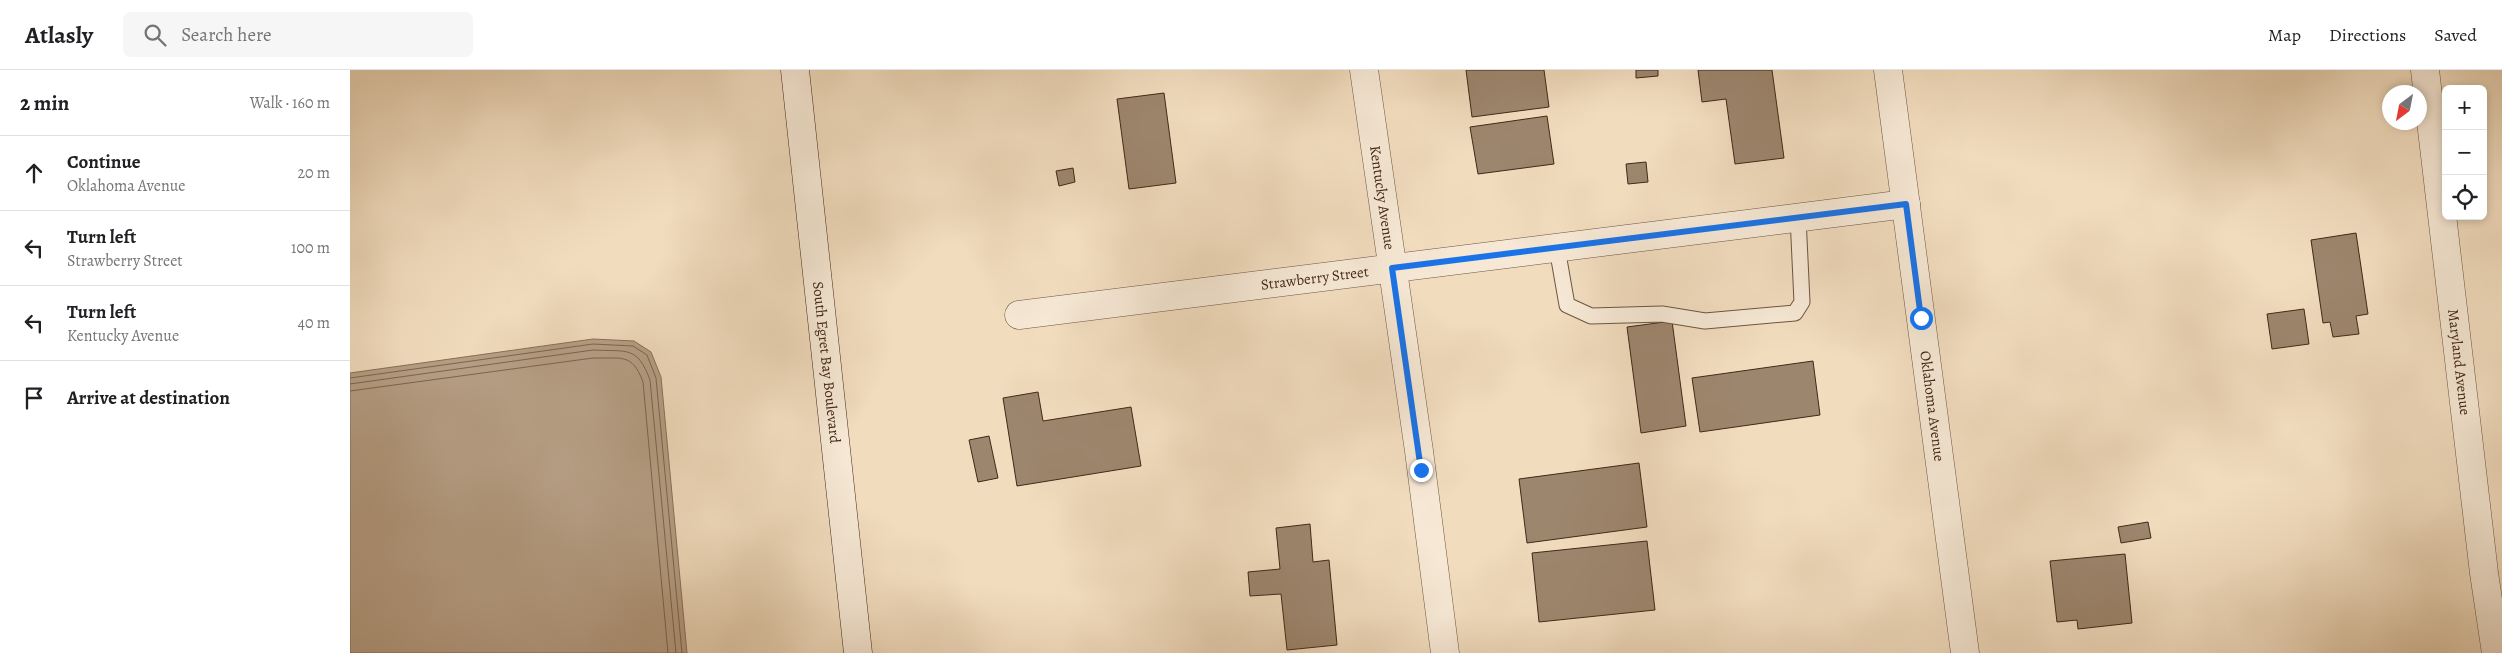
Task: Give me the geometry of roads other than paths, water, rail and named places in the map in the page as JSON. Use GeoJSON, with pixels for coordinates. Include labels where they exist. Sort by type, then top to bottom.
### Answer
{"type":"FeatureCollection","features":[{"type":"Feature","properties":{"kind":"street","name":"South Egret Bay Boulevard"},"geometry":{"type":"LineString","coordinates":[[795,70],[858,653]]}},
{"type":"Feature","properties":{"kind":"street","name":"Kentucky Avenue"},"geometry":{"type":"LineString","coordinates":[[1364,70],[1445,653]]}},
{"type":"Feature","properties":{"kind":"street","name":"Oklahoma Avenue"},"geometry":{"type":"LineString","coordinates":[[1888,70],[1964,653]]}},
{"type":"Feature","properties":{"kind":"street","name":"Maryland Avenue"},"geometry":{"type":"LineString","coordinates":[[2425,70],[2483,563],[2496,653]]}},
{"type":"Feature","properties":{"kind":"street","name":"Strawberry Street"},"geometry":{"type":"LineString","coordinates":[[1019,315],[1906,204]]}},
{"type":"Feature","properties":{"kind":"lane"},"geometry":{"type":"LineString","coordinates":[[1557,248],[1566,305],[1591,316],[1662,314],[1705,321],[1796,313],[1802,302],[1798,217]]}},
{"type":"Feature","properties":{"kind":"water"},"geometry":{"type":"Polygon","coordinates":[[[593,339],[634,341],[651,352],[661,377],[687,653],[350,653],[350,373],[593,339]]]}}]}
